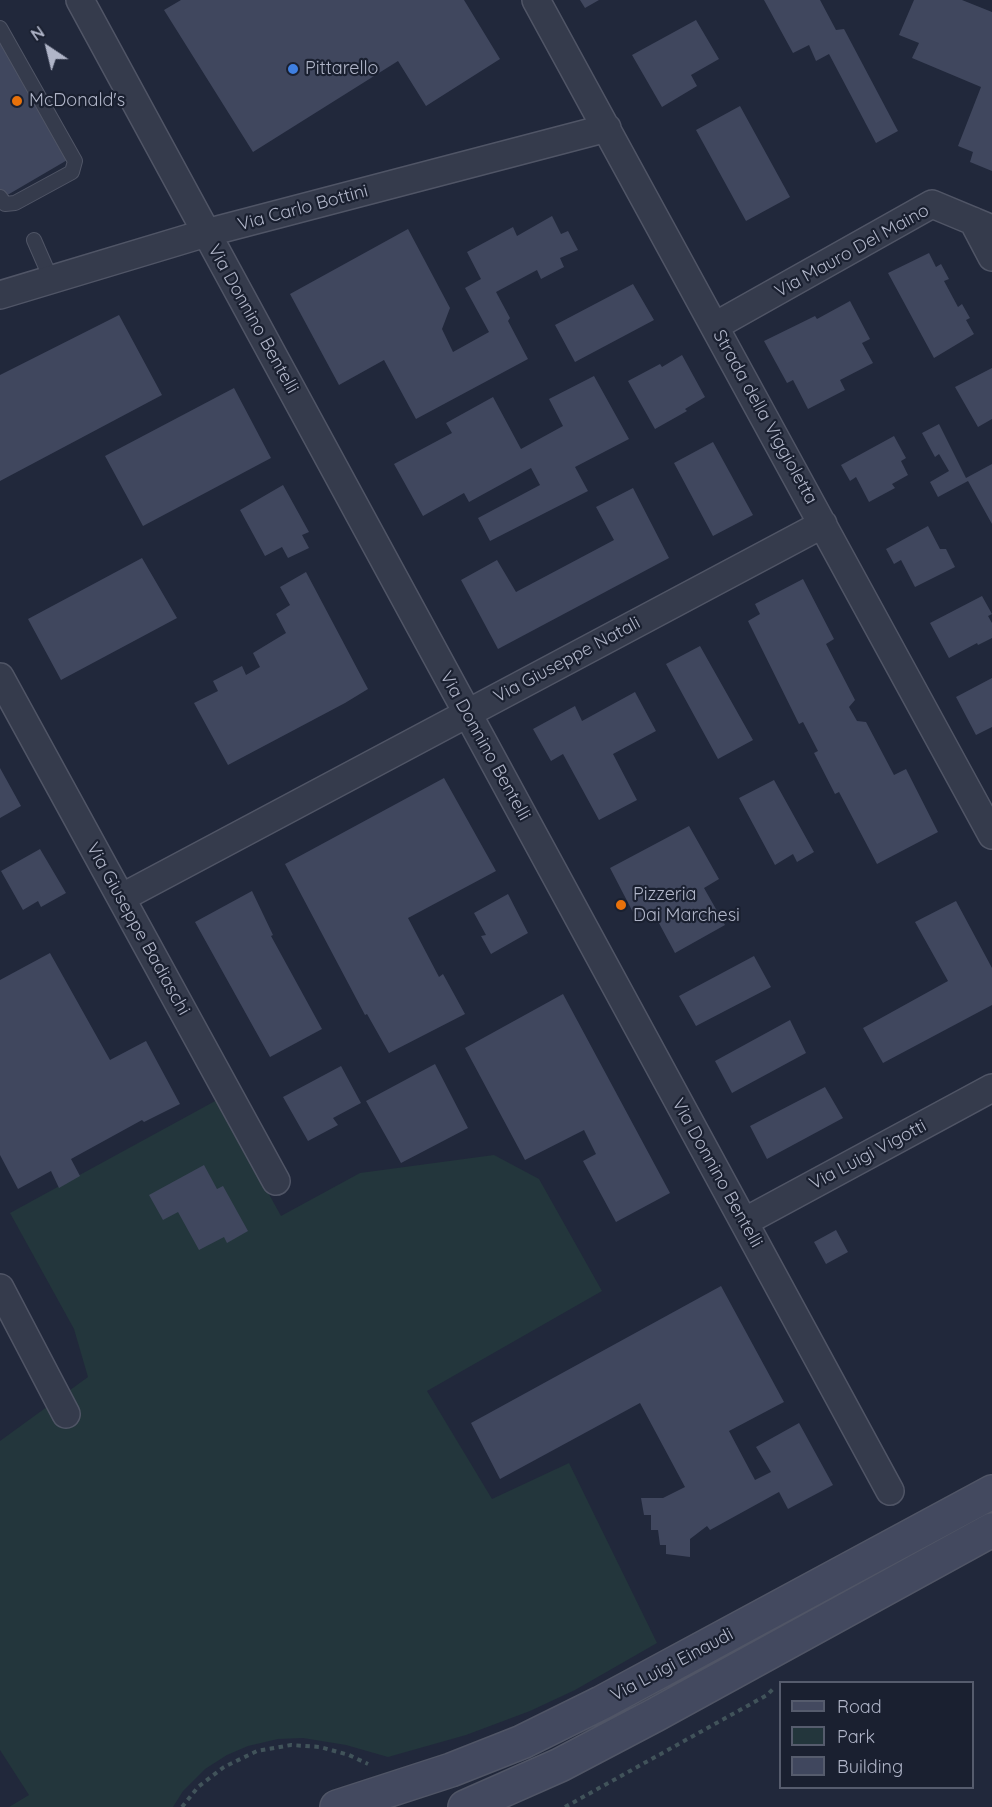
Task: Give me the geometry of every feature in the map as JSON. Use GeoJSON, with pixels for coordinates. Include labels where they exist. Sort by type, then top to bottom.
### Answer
{"type":"FeatureCollection","features":[{"type":"Feature","properties":{"kind":"main road","name":"Via Luigi Einaudi"},"geometry":{"type":"LineString","coordinates":[[337,1807],[451,1770],[522,1742],[601,1703],[992,1492]]}},
{"type":"Feature","properties":{"kind":"main road","name":"Via Luigi Einaudi"},"geometry":{"type":"LineString","coordinates":[[465,1807],[560,1765],[992,1530]]}},
{"type":"Feature","properties":{"kind":"street","name":"Via Donnino Bentelli"},"geometry":{"type":"LineString","coordinates":[[80,0],[890,1491]]}},
{"type":"Feature","properties":{"kind":"street","name":"Strada della Viggioletta"},"geometry":{"type":"LineString","coordinates":[[536,0],[992,835]]}},
{"type":"Feature","properties":{"kind":"street","name":"Via Carlo Bottini"},"geometry":{"type":"LineString","coordinates":[[0,295],[206,233],[607,128]]}},
{"type":"Feature","properties":{"kind":"street","name":"Via Mauro Del Maino"},"geometry":{"type":"LineString","coordinates":[[715,326],[932,204],[983,225]]}},
{"type":"Feature","properties":{"kind":"street"},"geometry":{"type":"LineString","coordinates":[[983,225],[992,257]]}},
{"type":"Feature","properties":{"kind":"street","name":"Via Giuseppe Natali"},"geometry":{"type":"LineString","coordinates":[[121,898],[823,525]]}},
{"type":"Feature","properties":{"kind":"street","name":"Via Giuseppe Badiaschi"},"geometry":{"type":"LineString","coordinates":[[0,677],[276,1181]]}},
{"type":"Feature","properties":{"kind":"street","name":"Via Luigi Vigotti"},"geometry":{"type":"LineString","coordinates":[[744,1222],[992,1088]]}},
{"type":"Feature","properties":{"kind":"street"},"geometry":{"type":"LineString","coordinates":[[0,1288],[66,1414]]}},
{"type":"Feature","properties":{"kind":"lane"},"geometry":{"type":"LineString","coordinates":[[0,28],[75,161],[72,172],[15,203],[5,204],[0,197]]}},
{"type":"Feature","properties":{"kind":"lane"},"geometry":{"type":"LineString","coordinates":[[34,240],[51,279]]}},
{"type":"Feature","properties":{"kind":"path"},"geometry":{"type":"LineString","coordinates":[[182,1807],[198,1787],[224,1767],[257,1751],[291,1745],[320,1747],[349,1755],[370,1765]]}},
{"type":"Feature","properties":{"kind":"green space"},"geometry":{"type":"Polygon","coordinates":[[[217,1100],[281,1216],[360,1173],[494,1155],[539,1179],[602,1291],[427,1391],[492,1499],[569,1463],[657,1643],[575,1690],[530,1711],[466,1735],[388,1757],[346,1745],[303,1738],[278,1739],[248,1746],[227,1755],[205,1769],[183,1791],[173,1807],[9,1807],[29,1795],[0,1750],[0,1441],[88,1377],[74,1329],[10,1213],[217,1100]]]}},
{"type":"Feature","properties":{"kind":"building","name":"Pittarello"},"geometry":{"type":"Polygon","coordinates":[[[181,0],[464,0],[500,59],[426,106],[398,61],[253,152],[164,10],[181,0]]]}},
{"type":"Feature","properties":{"kind":"building"},"geometry":{"type":"Polygon","coordinates":[[[580,0],[599,0],[585,8],[580,0]]]}},
{"type":"Feature","properties":{"kind":"building"},"geometry":{"type":"Polygon","coordinates":[[[764,0],[820,0],[836,30],[844,29],[898,131],[876,143],[829,54],[816,61],[809,45],[793,53],[764,0]]]}},
{"type":"Feature","properties":{"kind":"building"},"geometry":{"type":"Polygon","coordinates":[[[914,0],[962,0],[992,12],[992,171],[970,162],[973,152],[958,146],[981,87],[912,58],[919,43],[899,35],[914,0]]]}},
{"type":"Feature","properties":{"kind":"building"},"geometry":{"type":"Polygon","coordinates":[[[696,20],[719,59],[691,75],[697,86],[662,107],[632,55],[696,20]]]}},
{"type":"Feature","properties":{"kind":"building","name":"McDonald's"},"geometry":{"type":"Polygon","coordinates":[[[0,41],[69,159],[4,197],[0,190],[0,41]]]}},
{"type":"Feature","properties":{"kind":"building"},"geometry":{"type":"Polygon","coordinates":[[[740,106],[790,197],[746,221],[696,130],[740,106]]]}},
{"type":"Feature","properties":{"kind":"building"},"geometry":{"type":"Polygon","coordinates":[[[552,216],[561,234],[568,231],[578,250],[560,258],[564,267],[541,279],[537,270],[496,292],[528,359],[416,419],[384,360],[339,385],[290,294],[408,229],[450,308],[442,329],[453,352],[489,332],[465,288],[481,279],[467,252],[513,227],[517,236],[552,216]]]}},
{"type":"Feature","properties":{"kind":"building"},"geometry":{"type":"Polygon","coordinates":[[[929,253],[936,267],[941,264],[949,279],[944,281],[958,307],[962,304],[970,318],[966,320],[974,334],[934,358],[888,273],[929,253]]]}},
{"type":"Feature","properties":{"kind":"building"},"geometry":{"type":"Polygon","coordinates":[[[633,284],[654,320],[575,362],[555,325],[633,284]]]}},
{"type":"Feature","properties":{"kind":"building"},"geometry":{"type":"Polygon","coordinates":[[[850,301],[870,339],[862,343],[873,363],[840,380],[845,390],[808,409],[793,380],[787,383],[764,341],[815,316],[817,319],[850,301]]]}},
{"type":"Feature","properties":{"kind":"building"},"geometry":{"type":"Polygon","coordinates":[[[119,315],[162,395],[0,481],[0,375],[119,315]]]}},
{"type":"Feature","properties":{"kind":"building"},"geometry":{"type":"Polygon","coordinates":[[[682,355],[705,397],[685,409],[687,411],[655,429],[628,381],[660,364],[662,367],[682,355]]]}},
{"type":"Feature","properties":{"kind":"building"},"geometry":{"type":"Polygon","coordinates":[[[992,368],[992,419],[978,427],[955,387],[992,368]]]}},
{"type":"Feature","properties":{"kind":"building"},"geometry":{"type":"Polygon","coordinates":[[[594,376],[629,439],[575,467],[588,491],[490,541],[478,518],[540,485],[531,468],[469,502],[464,493],[423,516],[394,464],[452,433],[446,423],[493,397],[521,449],[563,426],[549,399],[594,376]]]}},
{"type":"Feature","properties":{"kind":"building"},"geometry":{"type":"Polygon","coordinates":[[[234,388],[271,458],[143,526],[105,456],[234,388]]]}},
{"type":"Feature","properties":{"kind":"building"},"geometry":{"type":"Polygon","coordinates":[[[939,424],[966,478],[992,464],[992,524],[968,481],[938,497],[930,482],[949,471],[939,454],[935,457],[922,433],[939,424]]]}},
{"type":"Feature","properties":{"kind":"building"},"geometry":{"type":"Polygon","coordinates":[[[894,436],[906,458],[901,461],[908,475],[892,484],[895,488],[869,502],[856,477],[850,481],[841,465],[894,436]]]}},
{"type":"Feature","properties":{"kind":"building"},"geometry":{"type":"Polygon","coordinates":[[[713,442],[753,515],[713,536],[674,463],[713,442]]]}},
{"type":"Feature","properties":{"kind":"building"},"geometry":{"type":"Polygon","coordinates":[[[283,485],[309,532],[302,535],[309,548],[288,558],[282,547],[265,556],[240,510],[283,485]]]}},
{"type":"Feature","properties":{"kind":"building"},"geometry":{"type":"Polygon","coordinates":[[[633,488],[669,558],[498,649],[461,580],[497,560],[516,592],[614,540],[596,507],[633,488]]]}},
{"type":"Feature","properties":{"kind":"building"},"geometry":{"type":"Polygon","coordinates":[[[928,526],[940,549],[946,549],[955,567],[915,587],[901,560],[894,564],[886,549],[928,526]]]}},
{"type":"Feature","properties":{"kind":"building"},"geometry":{"type":"Polygon","coordinates":[[[142,558],[177,618],[61,680],[28,619],[142,558]]]}},
{"type":"Feature","properties":{"kind":"building"},"geometry":{"type":"Polygon","coordinates":[[[306,572],[368,689],[228,765],[194,703],[218,691],[213,681],[242,666],[246,675],[260,667],[253,653],[286,633],[276,614],[290,605],[280,587],[306,572]]]}},
{"type":"Feature","properties":{"kind":"building"},"geometry":{"type":"Polygon","coordinates":[[[803,579],[834,639],[826,644],[855,700],[849,707],[857,721],[866,722],[894,775],[906,769],[938,832],[877,864],[839,792],[835,794],[814,753],[818,751],[803,722],[799,724],[748,621],[760,614],[755,604],[803,579]]]}},
{"type":"Feature","properties":{"kind":"building"},"geometry":{"type":"Polygon","coordinates":[[[982,596],[992,614],[988,616],[992,623],[992,638],[949,658],[930,623],[982,596]]]}},
{"type":"Feature","properties":{"kind":"building"},"geometry":{"type":"Polygon","coordinates":[[[700,646],[753,740],[718,759],[666,664],[700,646]]]}},
{"type":"Feature","properties":{"kind":"building"},"geometry":{"type":"Polygon","coordinates":[[[992,678],[992,727],[976,735],[956,697],[992,678]]]}},
{"type":"Feature","properties":{"kind":"building"},"geometry":{"type":"Polygon","coordinates":[[[635,692],[656,731],[613,754],[637,800],[599,820],[563,754],[551,761],[533,729],[575,706],[582,721],[635,692]]]}},
{"type":"Feature","properties":{"kind":"building"},"geometry":{"type":"Polygon","coordinates":[[[0,768],[21,806],[0,818],[0,768]]]}},
{"type":"Feature","properties":{"kind":"building"},"geometry":{"type":"Polygon","coordinates":[[[444,778],[496,871],[408,918],[439,977],[443,974],[465,1014],[389,1053],[367,1014],[365,1015],[285,864],[444,778]]]}},
{"type":"Feature","properties":{"kind":"building"},"geometry":{"type":"Polygon","coordinates":[[[774,780],[814,852],[797,862],[793,854],[775,865],[739,798],[774,780]]]}},
{"type":"Feature","properties":{"kind":"building"},"geometry":{"type":"Polygon","coordinates":[[[689,826],[719,879],[704,888],[725,925],[675,953],[653,912],[637,920],[610,868],[689,826]]]}},
{"type":"Feature","properties":{"kind":"building"},"geometry":{"type":"Polygon","coordinates":[[[40,849],[66,893],[41,907],[38,901],[23,910],[1,871],[40,849]]]}},
{"type":"Feature","properties":{"kind":"building"},"geometry":{"type":"Polygon","coordinates":[[[252,891],[273,935],[271,936],[322,1029],[270,1057],[195,922],[252,891]]]}},
{"type":"Feature","properties":{"kind":"building"},"geometry":{"type":"Polygon","coordinates":[[[508,894],[528,933],[491,954],[481,936],[486,935],[474,913],[508,894]]]}},
{"type":"Feature","properties":{"kind":"building"},"geometry":{"type":"Polygon","coordinates":[[[956,901],[992,968],[992,1005],[883,1063],[863,1028],[948,981],[915,922],[956,901]]]}},
{"type":"Feature","properties":{"kind":"building"},"geometry":{"type":"Polygon","coordinates":[[[50,953],[110,1060],[146,1041],[180,1104],[144,1122],[142,1120],[71,1159],[80,1176],[59,1188],[51,1171],[18,1189],[0,1155],[0,980],[50,953]]]}},
{"type":"Feature","properties":{"kind":"building"},"geometry":{"type":"Polygon","coordinates":[[[754,956],[771,987],[696,1026],[679,996],[754,956]]]}},
{"type":"Feature","properties":{"kind":"building"},"geometry":{"type":"Polygon","coordinates":[[[563,994],[670,1193],[616,1222],[583,1161],[596,1154],[584,1130],[525,1160],[465,1048],[563,994]]]}},
{"type":"Feature","properties":{"kind":"building"},"geometry":{"type":"Polygon","coordinates":[[[790,1020],[806,1053],[732,1093],[715,1061],[790,1020]]]}},
{"type":"Feature","properties":{"kind":"building"},"geometry":{"type":"Polygon","coordinates":[[[435,1064],[468,1128],[401,1163],[366,1101],[435,1064]]]}},
{"type":"Feature","properties":{"kind":"building"},"geometry":{"type":"Polygon","coordinates":[[[341,1066],[361,1103],[333,1118],[338,1125],[308,1141],[283,1097],[341,1066]]]}},
{"type":"Feature","properties":{"kind":"building"},"geometry":{"type":"Polygon","coordinates":[[[825,1087],[843,1118],[767,1159],[750,1126],[825,1087]]]}},
{"type":"Feature","properties":{"kind":"building"},"geometry":{"type":"Polygon","coordinates":[[[204,1165],[217,1189],[223,1186],[248,1231],[227,1243],[224,1237],[199,1250],[178,1212],[163,1220],[149,1195],[204,1165]]]}},
{"type":"Feature","properties":{"kind":"building"},"geometry":{"type":"Polygon","coordinates":[[[836,1230],[848,1252],[826,1264],[814,1242],[836,1230]]]}},
{"type":"Feature","properties":{"kind":"building"},"geometry":{"type":"Polygon","coordinates":[[[721,1286],[784,1402],[729,1431],[755,1480],[771,1472],[756,1447],[799,1423],[833,1485],[788,1509],[779,1492],[710,1530],[707,1526],[690,1539],[690,1557],[666,1554],[666,1545],[660,1545],[658,1530],[651,1530],[651,1515],[644,1515],[641,1498],[663,1498],[685,1487],[640,1403],[500,1479],[471,1423],[721,1286]]]}},
{"type":"Feature","properties":{"kind":"place","name":"Pittarello"},"geometry":{"type":"Point","coordinates":[293,69]}},
{"type":"Feature","properties":{"kind":"place","name":"McDonald's"},"geometry":{"type":"Point","coordinates":[17,101]}},
{"type":"Feature","properties":{"kind":"place","name":"Pizzeria Dai Marchesi"},"geometry":{"type":"Point","coordinates":[621,905]}}]}
